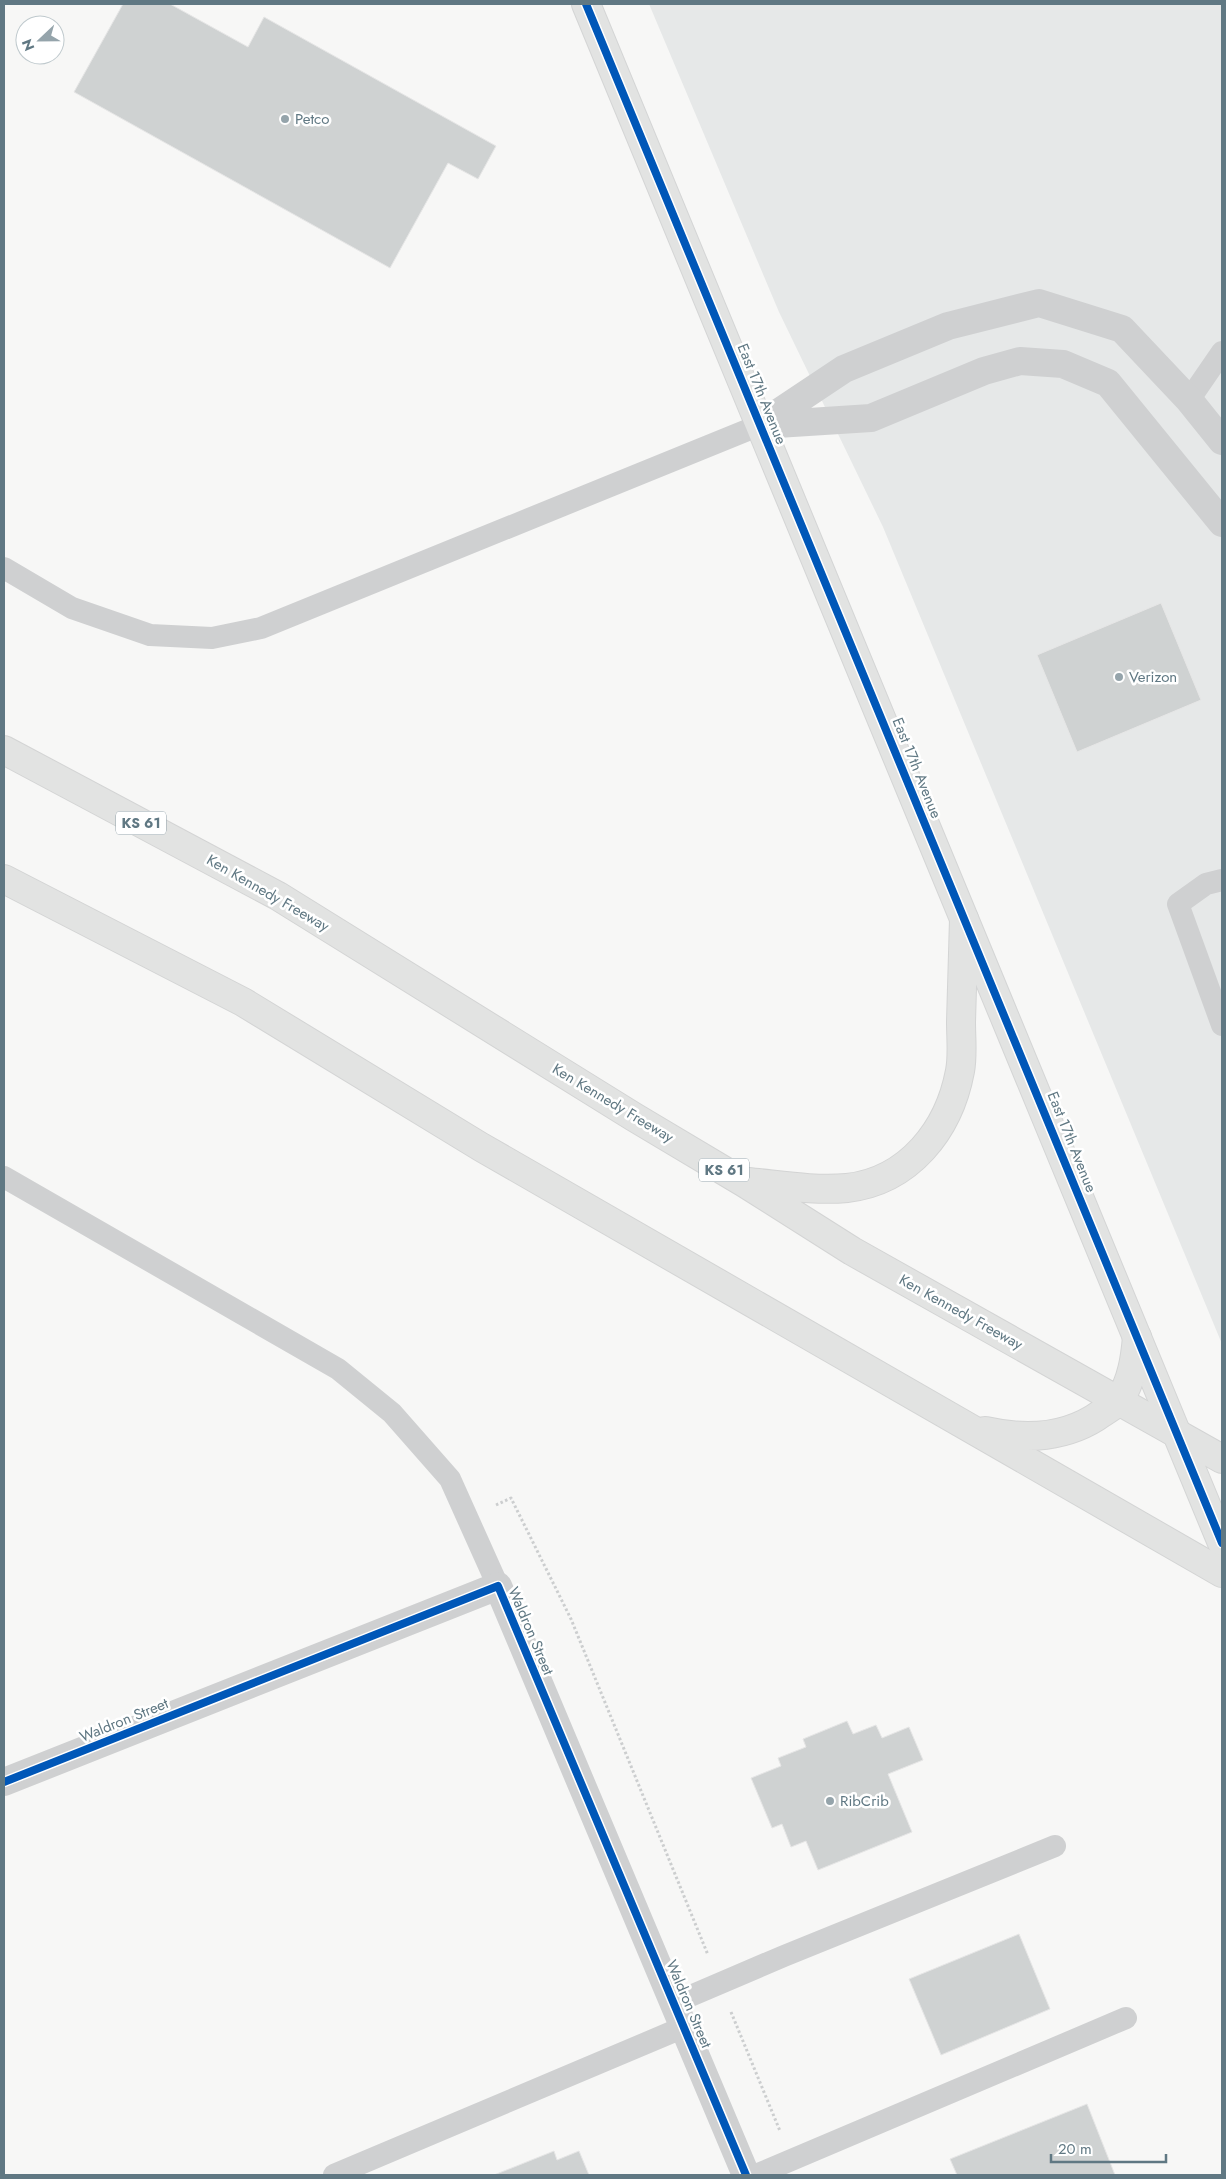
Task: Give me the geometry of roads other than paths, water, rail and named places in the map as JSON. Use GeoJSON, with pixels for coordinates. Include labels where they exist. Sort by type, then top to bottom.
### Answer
{"type":"FeatureCollection","features":[{"type":"Feature","properties":{"kind":"main road","name":"East 17th Avenue"},"geometry":{"type":"LineString","coordinates":[[586,4],[1222,1543]]}},
{"type":"Feature","properties":{"kind":"main road","name":"Ken Kennedy Freeway"},"geometry":{"type":"LineString","coordinates":[[4,750],[278,896],[852,1251],[1222,1459]]}},
{"type":"Feature","properties":{"kind":"main road"},"geometry":{"type":"LineString","coordinates":[[4,879],[243,1002],[489,1152],[1222,1573]]}},
{"type":"Feature","properties":{"kind":"main road"},"geometry":{"type":"LineString","coordinates":[[743,1182],[847,1188],[879,1180],[898,1172],[934,1136],[950,1106],[960,1070],[964,919]]}},
{"type":"Feature","properties":{"kind":"main road"},"geometry":{"type":"LineString","coordinates":[[966,1426],[1004,1435],[1035,1436],[1066,1432],[1090,1422],[1119,1400],[1135,1363],[1137,1337]]}},
{"type":"Feature","properties":{"kind":"street"},"geometry":{"type":"LineString","coordinates":[[760,425],[844,369],[948,326],[1039,303],[1122,329],[1189,400],[1222,441]]}},
{"type":"Feature","properties":{"kind":"street"},"geometry":{"type":"LineString","coordinates":[[760,425],[871,418],[984,371],[1020,361],[1063,364],[1108,383],[1222,523]]}},
{"type":"Feature","properties":{"kind":"street","name":"Waldron Street"},"geometry":{"type":"LineString","coordinates":[[4,1782],[498,1586],[746,2175]]}},
{"type":"Feature","properties":{"kind":"lane"},"geometry":{"type":"LineString","coordinates":[[1189,400],[1222,352]]}},
{"type":"Feature","properties":{"kind":"lane"},"geometry":{"type":"LineString","coordinates":[[4,568],[72,608],[150,635],[212,638],[261,628],[760,425]]}},
{"type":"Feature","properties":{"kind":"lane"},"geometry":{"type":"LineString","coordinates":[[1222,880],[1206,884],[1178,904],[1222,1026]]}},
{"type":"Feature","properties":{"kind":"lane"},"geometry":{"type":"LineString","coordinates":[[4,1177],[338,1369],[392,1413],[450,1479],[498,1586]]}},
{"type":"Feature","properties":{"kind":"lane"},"geometry":{"type":"LineString","coordinates":[[334,2175],[679,2015],[720,1984],[784,1956],[1055,1846]]}},
{"type":"Feature","properties":{"kind":"lane"},"geometry":{"type":"LineString","coordinates":[[756,2175],[1126,2018]]}},
{"type":"Feature","properties":{"kind":"place","name":"Petco"},"geometry":{"type":"Point","coordinates":[285,119]}},
{"type":"Feature","properties":{"kind":"place","name":"Verizon"},"geometry":{"type":"Point","coordinates":[1119,677]}},
{"type":"Feature","properties":{"kind":"place","name":"RibCrib"},"geometry":{"type":"Point","coordinates":[830,1801]}}]}
